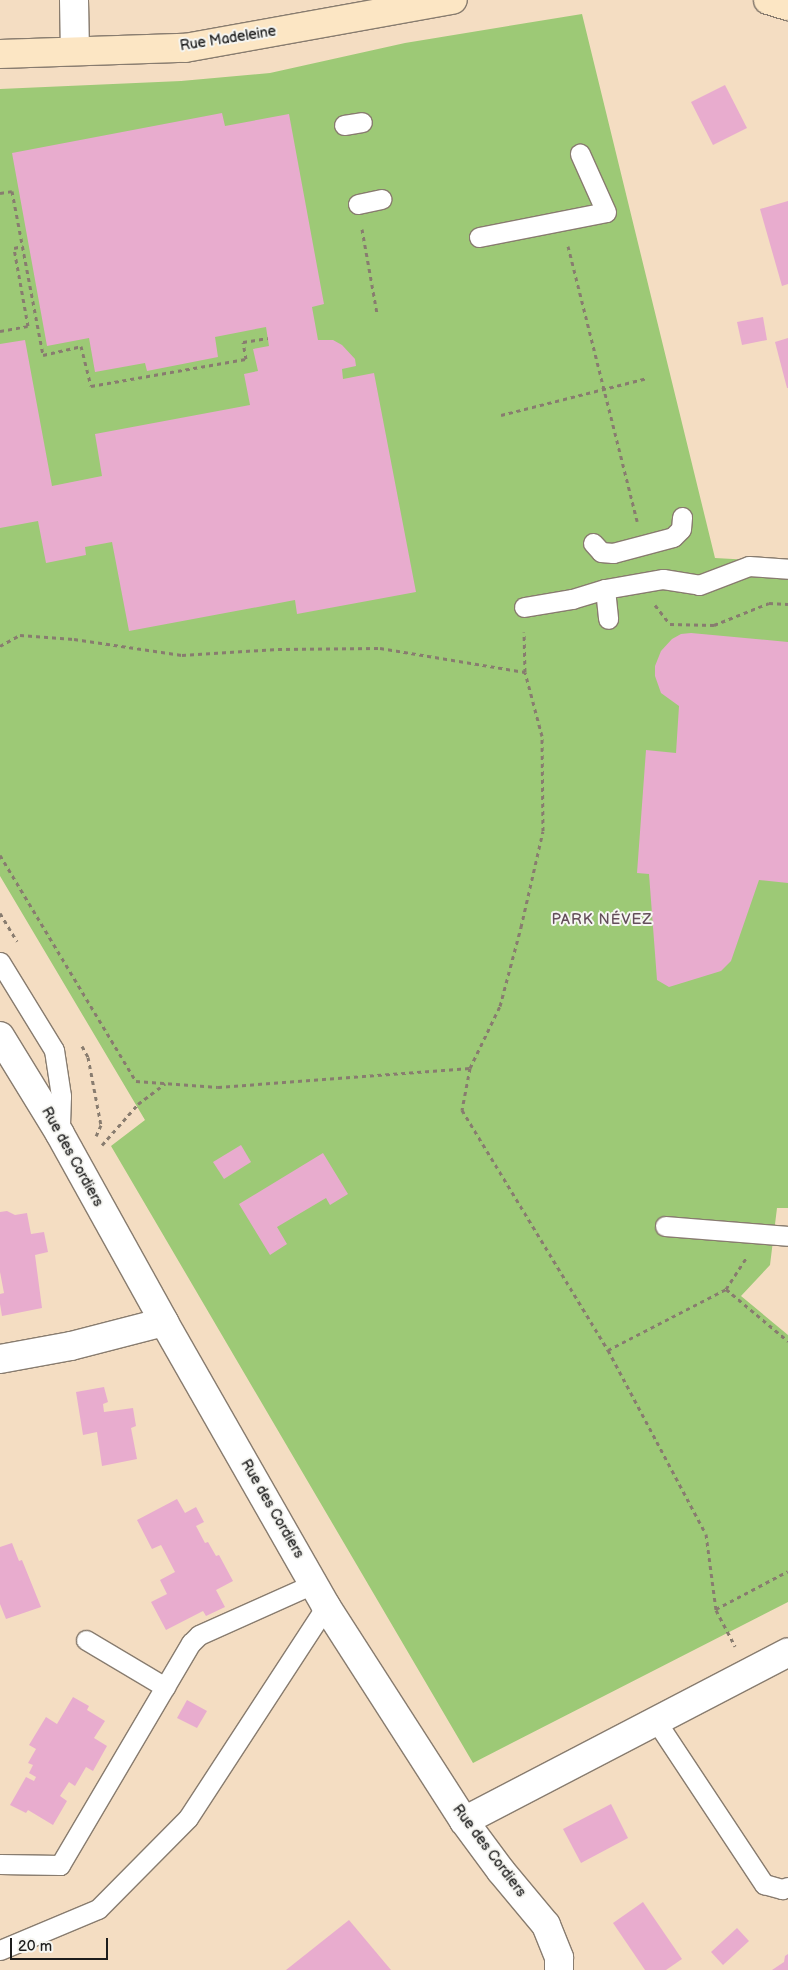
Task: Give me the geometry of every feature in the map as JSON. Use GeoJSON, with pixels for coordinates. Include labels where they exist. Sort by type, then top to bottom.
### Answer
{"type":"FeatureCollection","features":[{"type":"Feature","properties":{"kind":"main road","name":"Rue Madeleine"},"geometry":{"type":"LineString","coordinates":[[0,54],[185,48],[453,0]]}},
{"type":"Feature","properties":{"kind":"main road"},"geometry":{"type":"LineString","coordinates":[[768,0],[788,6]]}},
{"type":"Feature","properties":{"kind":"street"},"geometry":{"type":"LineString","coordinates":[[74,0],[75,51]]}},
{"type":"Feature","properties":{"kind":"street","name":"Rue des Cordiers"},"geometry":{"type":"LineString","coordinates":[[0,1036],[60,1134],[164,1322],[321,1594],[464,1821],[501,1871],[546,1925],[559,1958],[559,1970]]}},
{"type":"Feature","properties":{"kind":"street"},"geometry":{"type":"LineString","coordinates":[[0,1358],[71,1346],[164,1322]]}},
{"type":"Feature","properties":{"kind":"street"},"geometry":{"type":"LineString","coordinates":[[464,1821],[788,1652]]}},
{"type":"Feature","properties":{"kind":"lane"},"geometry":{"type":"LineString","coordinates":[[479,237],[606,212],[580,154]]}},
{"type":"Feature","properties":{"kind":"lane"},"geometry":{"type":"LineString","coordinates":[[358,204],[381,199]]}},
{"type":"Feature","properties":{"kind":"lane"},"geometry":{"type":"LineString","coordinates":[[593,543],[601,552],[606,553],[643,545],[678,534],[681,529],[682,518]]}},
{"type":"Feature","properties":{"kind":"lane"},"geometry":{"type":"LineString","coordinates":[[524,607],[572,598],[605,589],[663,580],[699,585],[749,566],[788,569]]}},
{"type":"Feature","properties":{"kind":"lane"},"geometry":{"type":"LineString","coordinates":[[605,589],[608,619]]}},
{"type":"Feature","properties":{"kind":"lane"},"geometry":{"type":"LineString","coordinates":[[0,962],[54,1050],[61,1096],[60,1134]]}},
{"type":"Feature","properties":{"kind":"lane"},"geometry":{"type":"LineString","coordinates":[[665,1226],[788,1236]]}},
{"type":"Feature","properties":{"kind":"lane"},"geometry":{"type":"LineString","coordinates":[[0,1864],[60,1865],[191,1643],[199,1635],[321,1594]]}},
{"type":"Feature","properties":{"kind":"lane"},"geometry":{"type":"LineString","coordinates":[[0,1950],[98,1909],[188,1818],[321,1594]]}},
{"type":"Feature","properties":{"kind":"lane"},"geometry":{"type":"LineString","coordinates":[[86,1640],[165,1687]]}},
{"type":"Feature","properties":{"kind":"lane"},"geometry":{"type":"LineString","coordinates":[[656,1721],[764,1884],[782,1889],[788,1886]]}},
{"type":"Feature","properties":{"kind":"path"},"geometry":{"type":"LineString","coordinates":[[0,193],[12,191],[43,355],[81,346],[90,386],[246,359],[243,342],[268,338]]}},
{"type":"Feature","properties":{"kind":"path"},"geometry":{"type":"LineString","coordinates":[[562,221],[643,545]]}},
{"type":"Feature","properties":{"kind":"path"},"geometry":{"type":"LineString","coordinates":[[361,224],[377,313]]}},
{"type":"Feature","properties":{"kind":"path"},"geometry":{"type":"LineString","coordinates":[[0,331],[28,326],[14,248],[23,246]]}},
{"type":"Feature","properties":{"kind":"path"},"geometry":{"type":"LineString","coordinates":[[501,415],[647,378]]}},
{"type":"Feature","properties":{"kind":"path"},"geometry":{"type":"LineString","coordinates":[[652,582],[656,609],[670,624],[714,625],[769,603],[788,604]]}},
{"type":"Feature","properties":{"kind":"path"},"geometry":{"type":"LineString","coordinates":[[524,628],[524,672],[542,736],[543,831],[521,928],[500,1006],[470,1068],[462,1110],[608,1350],[706,1534],[716,1610],[749,1673]]}},
{"type":"Feature","properties":{"kind":"path"},"geometry":{"type":"LineString","coordinates":[[0,646],[20,635],[74,638],[182,655],[278,649],[380,648],[524,672]]}},
{"type":"Feature","properties":{"kind":"path"},"geometry":{"type":"LineString","coordinates":[[0,855],[136,1081],[228,1086],[470,1068]]}},
{"type":"Feature","properties":{"kind":"path"},"geometry":{"type":"LineString","coordinates":[[101,1147],[138,1104],[166,1083]]}},
{"type":"Feature","properties":{"kind":"path"},"geometry":{"type":"LineString","coordinates":[[608,1350],[726,1289],[761,1234]]}},
{"type":"Feature","properties":{"kind":"path"},"geometry":{"type":"LineString","coordinates":[[726,1289],[788,1341]]}},
{"type":"Feature","properties":{"kind":"path"},"geometry":{"type":"LineString","coordinates":[[716,1610],[788,1571]]}},
{"type":"Feature","properties":{"kind":"green space"},"geometry":{"type":"Polygon","coordinates":[[[582,14],[715,558],[788,562],[788,1208],[777,1208],[770,1265],[741,1296],[788,1335],[788,1602],[473,1763],[111,1146],[145,1120],[0,876],[0,89],[181,81],[270,73],[405,43],[582,14]]]}},
{"type":"Feature","properties":{"kind":"building"},"geometry":{"type":"Polygon","coordinates":[[[725,85],[747,128],[713,145],[691,102],[725,85]]]}},
{"type":"Feature","properties":{"kind":"building"},"geometry":{"type":"Polygon","coordinates":[[[222,113],[225,126],[289,114],[324,304],[312,307],[318,340],[333,340],[342,345],[355,359],[356,366],[342,369],[343,379],[374,373],[416,592],[297,614],[295,600],[129,631],[112,542],[85,547],[86,555],[46,563],[38,521],[0,528],[0,344],[25,340],[52,486],[102,476],[95,434],[250,405],[244,374],[258,371],[253,349],[269,346],[266,327],[215,337],[218,357],[147,371],[145,363],[95,372],[89,338],[47,346],[12,153],[222,113]]]}},
{"type":"Feature","properties":{"kind":"building"},"geometry":{"type":"Polygon","coordinates":[[[788,201],[788,284],[782,286],[760,209],[788,201]]]}},
{"type":"Feature","properties":{"kind":"building"},"geometry":{"type":"Polygon","coordinates":[[[763,317],[767,340],[742,345],[737,322],[763,317]]]}},
{"type":"Feature","properties":{"kind":"building"},"geometry":{"type":"Polygon","coordinates":[[[788,338],[788,388],[787,388],[775,342],[788,338]]]}},
{"type":"Feature","properties":{"kind":"building"},"geometry":{"type":"Polygon","coordinates":[[[691,633],[788,642],[788,883],[759,880],[731,961],[721,971],[669,987],[657,980],[649,874],[637,873],[646,750],[676,753],[679,706],[661,693],[655,676],[655,666],[661,651],[672,639],[681,634],[691,633]]]}},
{"type":"Feature","properties":{"kind":"building"},"geometry":{"type":"Polygon","coordinates":[[[241,1145],[251,1162],[224,1179],[213,1162],[241,1145]]]}},
{"type":"Feature","properties":{"kind":"building"},"geometry":{"type":"Polygon","coordinates":[[[323,1153],[348,1194],[330,1205],[326,1198],[277,1227],[287,1244],[270,1255],[239,1204],[323,1153]]]}},
{"type":"Feature","properties":{"kind":"building"},"geometry":{"type":"Polygon","coordinates":[[[7,1211],[15,1215],[27,1213],[31,1234],[44,1232],[48,1252],[35,1255],[42,1308],[2,1316],[0,1294],[4,1293],[0,1272],[0,1212],[7,1211]]]}},
{"type":"Feature","properties":{"kind":"building"},"geometry":{"type":"Polygon","coordinates":[[[104,1387],[108,1402],[103,1404],[104,1412],[133,1408],[136,1426],[131,1428],[137,1459],[102,1466],[97,1432],[83,1435],[76,1392],[104,1387]]]}},
{"type":"Feature","properties":{"kind":"building"},"geometry":{"type":"Polygon","coordinates":[[[177,1499],[185,1513],[196,1507],[204,1522],[196,1526],[205,1543],[208,1542],[216,1556],[219,1555],[233,1581],[216,1590],[225,1607],[206,1616],[203,1611],[166,1630],[151,1602],[167,1594],[160,1580],[175,1572],[161,1545],[152,1549],[137,1520],[177,1499]]]}},
{"type":"Feature","properties":{"kind":"building"},"geometry":{"type":"Polygon","coordinates":[[[12,1543],[19,1561],[22,1560],[41,1607],[6,1619],[0,1604],[0,1547],[12,1543]]]}},
{"type":"Feature","properties":{"kind":"building"},"geometry":{"type":"Polygon","coordinates":[[[73,1697],[89,1706],[87,1710],[105,1721],[94,1738],[107,1746],[93,1771],[86,1767],[75,1786],[69,1782],[60,1796],[67,1801],[53,1825],[28,1810],[26,1813],[10,1805],[26,1777],[34,1781],[36,1777],[29,1773],[33,1765],[28,1763],[36,1749],[29,1745],[46,1717],[57,1724],[73,1697]]]}},
{"type":"Feature","properties":{"kind":"building"},"geometry":{"type":"Polygon","coordinates":[[[187,1700],[207,1711],[197,1728],[177,1718],[187,1700]]]}},
{"type":"Feature","properties":{"kind":"building"},"geometry":{"type":"Polygon","coordinates":[[[611,1804],[628,1838],[581,1863],[563,1829],[611,1804]]]}},
{"type":"Feature","properties":{"kind":"building"},"geometry":{"type":"Polygon","coordinates":[[[643,1902],[682,1959],[666,1970],[645,1970],[613,1923],[643,1902]]]}},
{"type":"Feature","properties":{"kind":"building"},"geometry":{"type":"Polygon","coordinates":[[[349,1920],[391,1970],[286,1970],[349,1920]]]}},
{"type":"Feature","properties":{"kind":"building"},"geometry":{"type":"Polygon","coordinates":[[[737,1928],[749,1941],[723,1965],[711,1952],[737,1928]]]}},
{"type":"Feature","properties":{"kind":"building"},"geometry":{"type":"Polygon","coordinates":[[[788,1954],[788,1970],[772,1970],[784,1962],[785,1956],[788,1954]]]}},
{"type":"Feature","properties":{"kind":"district","name":"PARK NÉVEZ"},"geometry":{"type":"Point","coordinates":[602,920]}}]}
